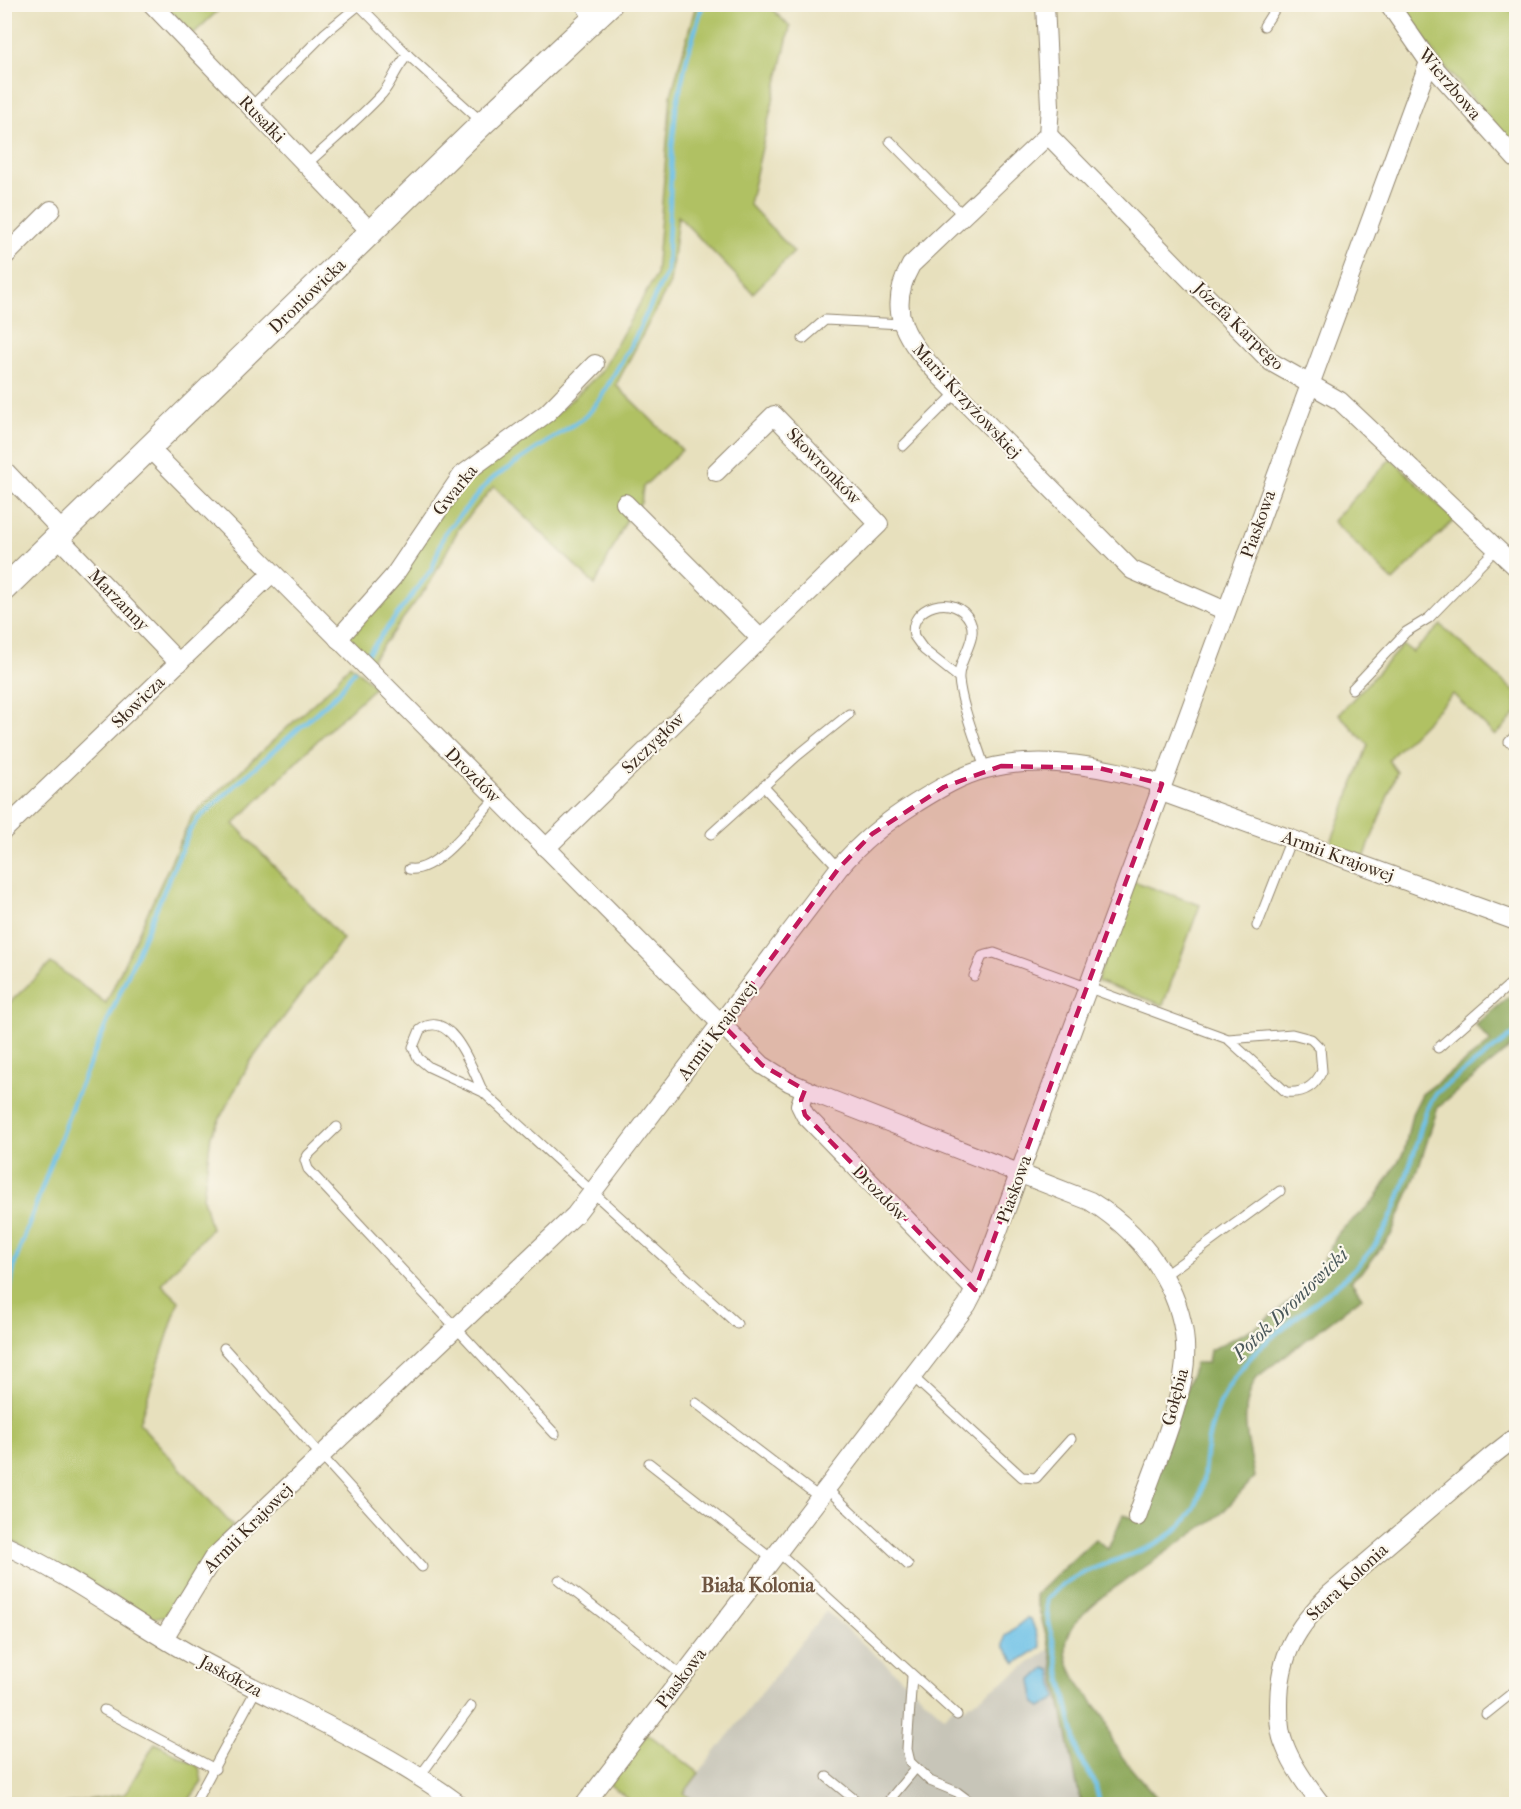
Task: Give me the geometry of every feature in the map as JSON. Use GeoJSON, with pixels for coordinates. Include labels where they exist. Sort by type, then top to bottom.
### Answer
{"type":"FeatureCollection","features":[{"type":"Feature","properties":{"kind":"street","name":"Rusałki"},"geometry":{"type":"LineString","coordinates":[[152,4],[372,233]]}},
{"type":"Feature","properties":{"kind":"street","name":"Droniowicka"},"geometry":{"type":"LineString","coordinates":[[4,589],[483,123],[585,13],[610,4]]}},
{"type":"Feature","properties":{"kind":"street"},"geometry":{"type":"LineString","coordinates":[[1045,4],[1050,106],[1048,135]]}},
{"type":"Feature","properties":{"kind":"street","name":"Wierzbowa"},"geometry":{"type":"LineString","coordinates":[[1389,4],[1429,62],[1516,159]]}},
{"type":"Feature","properties":{"kind":"street","name":"Piaskowa"},"geometry":{"type":"LineString","coordinates":[[585,1804],[975,1290],[1021,1173],[1429,62]]}},
{"type":"Feature","properties":{"kind":"street","name":"Marii Krzyżowskiej"},"geometry":{"type":"LineString","coordinates":[[1048,135],[916,260],[899,294],[902,324],[916,349],[956,393],[1132,570],[1226,611]]}},
{"type":"Feature","properties":{"kind":"street","name":"Józefa Karpego"},"geometry":{"type":"LineString","coordinates":[[1048,135],[1271,362],[1292,376],[1340,401],[1516,567]]}},
{"type":"Feature","properties":{"kind":"street"},"geometry":{"type":"LineString","coordinates":[[4,256],[51,210]]}},
{"type":"Feature","properties":{"kind":"street","name":"Gwarka"},"geometry":{"type":"LineString","coordinates":[[338,639],[401,567],[462,475],[547,413],[595,364]]}},
{"type":"Feature","properties":{"kind":"street","name":"Skowronków"},"geometry":{"type":"LineString","coordinates":[[716,472],[774,415],[879,524]]}},
{"type":"Feature","properties":{"kind":"street","name":"Drozdów"},"geometry":{"type":"LineString","coordinates":[[150,448],[762,1065],[806,1090],[1021,1173]]}},
{"type":"Feature","properties":{"kind":"street","name":"Marzanny"},"geometry":{"type":"LineString","coordinates":[[4,470],[60,535],[179,663]]}},
{"type":"Feature","properties":{"kind":"street"},"geometry":{"type":"LineString","coordinates":[[625,503],[760,638]]}},
{"type":"Feature","properties":{"kind":"street","name":"Szczygłów"},"geometry":{"type":"LineString","coordinates":[[546,848],[879,524]]}},
{"type":"Feature","properties":{"kind":"street","name":"Słowicza"},"geometry":{"type":"LineString","coordinates":[[4,830],[272,573]]}},
{"type":"Feature","properties":{"kind":"street","name":"Armii Krajowej"},"geometry":{"type":"LineString","coordinates":[[164,1638],[213,1558],[568,1222],[593,1193],[839,868],[873,834],[907,809],[944,787],[985,769],[1018,764],[1059,764],[1118,771],[1292,839],[1516,921]]}},
{"type":"Feature","properties":{"kind":"street","name":"Drozdów"},"geometry":{"type":"LineString","coordinates":[[806,1090],[800,1105],[805,1115],[975,1290]]}},
{"type":"Feature","properties":{"kind":"street","name":"Gołębia"},"geometry":{"type":"LineString","coordinates":[[1021,1173],[1102,1209],[1144,1247],[1165,1275],[1178,1308],[1184,1334],[1183,1376],[1137,1517]]}},
{"type":"Feature","properties":{"kind":"street","name":"Stara Kolonia"},"geometry":{"type":"LineString","coordinates":[[1321,1804],[1298,1772],[1284,1745],[1279,1721],[1279,1684],[1293,1637],[1308,1615],[1331,1593],[1516,1437]]}},
{"type":"Feature","properties":{"kind":"street","name":"Jaskółcza"},"geometry":{"type":"LineString","coordinates":[[4,1545],[60,1574],[164,1638],[420,1776],[459,1804]]}},
{"type":"Feature","properties":{"kind":"lane"},"geometry":{"type":"LineString","coordinates":[[1264,26],[1278,4]]}},
{"type":"Feature","properties":{"kind":"lane"},"geometry":{"type":"LineString","coordinates":[[251,107],[325,33],[359,5],[408,55],[483,123]]}},
{"type":"Feature","properties":{"kind":"lane"},"geometry":{"type":"LineString","coordinates":[[306,165],[379,97],[389,84],[396,68],[408,55]]}},
{"type":"Feature","properties":{"kind":"lane"},"geometry":{"type":"LineString","coordinates":[[890,141],[963,215]]}},
{"type":"Feature","properties":{"kind":"lane"},"geometry":{"type":"LineString","coordinates":[[803,339],[825,320],[902,324]]}},
{"type":"Feature","properties":{"kind":"lane"},"geometry":{"type":"LineString","coordinates":[[903,446],[956,393]]}},
{"type":"Feature","properties":{"kind":"lane"},"geometry":{"type":"LineString","coordinates":[[1352,690],[1406,632],[1429,618],[1497,548]]}},
{"type":"Feature","properties":{"kind":"lane"},"geometry":{"type":"LineString","coordinates":[[958,677],[924,650],[914,636],[913,626],[920,615],[938,605],[949,604],[959,608],[971,624],[972,633],[958,677],[985,769]]}},
{"type":"Feature","properties":{"kind":"lane"},"geometry":{"type":"LineString","coordinates":[[711,834],[763,786],[849,714]]}},
{"type":"Feature","properties":{"kind":"lane"},"geometry":{"type":"LineString","coordinates":[[763,786],[839,868]]}},
{"type":"Feature","properties":{"kind":"lane"},"geometry":{"type":"LineString","coordinates":[[409,869],[418,870],[431,865],[496,798]]}},
{"type":"Feature","properties":{"kind":"lane"},"geometry":{"type":"LineString","coordinates":[[1257,926],[1292,839]]}},
{"type":"Feature","properties":{"kind":"lane"},"geometry":{"type":"LineString","coordinates":[[974,976],[982,956],[994,953],[1228,1039],[1286,1092],[1298,1092],[1311,1087],[1322,1071],[1320,1048],[1305,1036],[1292,1034],[1228,1039]]}},
{"type":"Feature","properties":{"kind":"lane"},"geometry":{"type":"LineString","coordinates":[[1438,1048],[1516,979]]}},
{"type":"Feature","properties":{"kind":"lane"},"geometry":{"type":"LineString","coordinates":[[483,1092],[453,1035],[436,1024],[420,1030],[413,1047],[422,1062],[483,1092],[737,1324]]}},
{"type":"Feature","properties":{"kind":"lane"},"geometry":{"type":"LineString","coordinates":[[337,1127],[308,1155],[305,1165],[555,1434]]}},
{"type":"Feature","properties":{"kind":"lane"},"geometry":{"type":"LineString","coordinates":[[1165,1275],[1280,1191]]}},
{"type":"Feature","properties":{"kind":"lane"},"geometry":{"type":"LineString","coordinates":[[224,1348],[422,1567]]}},
{"type":"Feature","properties":{"kind":"lane"},"geometry":{"type":"LineString","coordinates":[[912,1376],[1022,1477],[1036,1478],[1071,1439]]}},
{"type":"Feature","properties":{"kind":"lane"},"geometry":{"type":"LineString","coordinates":[[696,1403],[822,1493],[908,1565]]}},
{"type":"Feature","properties":{"kind":"lane"},"geometry":{"type":"LineString","coordinates":[[649,1463],[775,1555],[957,1715]]}},
{"type":"Feature","properties":{"kind":"lane"},"geometry":{"type":"LineString","coordinates":[[559,1580],[682,1676]]}},
{"type":"Feature","properties":{"kind":"lane"},"geometry":{"type":"LineString","coordinates":[[912,1676],[907,1749],[915,1769],[930,1781],[957,1792],[973,1804]]}},
{"type":"Feature","properties":{"kind":"lane"},"geometry":{"type":"LineString","coordinates":[[194,1804],[215,1769],[256,1689]]}},
{"type":"Feature","properties":{"kind":"lane"},"geometry":{"type":"LineString","coordinates":[[1486,1714],[1516,1690]]}},
{"type":"Feature","properties":{"kind":"lane"},"geometry":{"type":"LineString","coordinates":[[420,1776],[471,1707]]}},
{"type":"Feature","properties":{"kind":"lane"},"geometry":{"type":"LineString","coordinates":[[104,1710],[215,1769]]}},
{"type":"Feature","properties":{"kind":"lane"},"geometry":{"type":"LineString","coordinates":[[886,1804],[915,1769]]}},
{"type":"Feature","properties":{"kind":"lane"},"geometry":{"type":"LineString","coordinates":[[827,1777],[860,1804]]}},
{"type":"Feature","properties":{"kind":"highlighted area"},"geometry":{"type":"Polygon","coordinates":[[[1001,766],[1099,768],[1162,784],[975,1290],[805,1115],[801,1100],[805,1090],[762,1065],[722,1024],[839,868],[872,834],[944,787],[1001,766]]]}},
{"type":"Feature","properties":{"kind":"shaded area"},"geometry":{"type":"Polygon","coordinates":[[[826,1611],[945,1717],[958,1702],[965,1708],[1050,1649],[1079,1795],[1083,1804],[698,1804],[683,1793],[826,1611]]]}},
{"type":"Feature","properties":{"kind":"green space"},"geometry":{"type":"Polygon","coordinates":[[[164,5],[224,5],[193,34],[164,5]]]}},
{"type":"Feature","properties":{"kind":"green space"},"geometry":{"type":"Polygon","coordinates":[[[696,5],[768,5],[790,27],[749,204],[794,252],[753,293],[678,216],[670,283],[616,385],[682,450],[643,487],[641,503],[628,517],[595,585],[494,486],[459,528],[430,583],[370,662],[345,637],[444,509],[480,468],[558,412],[600,373],[656,275],[671,95],[696,5]]]}},
{"type":"Feature","properties":{"kind":"green space"},"geometry":{"type":"Polygon","coordinates":[[[1401,5],[1503,5],[1516,13],[1516,149],[1439,60],[1401,5]]]}},
{"type":"Feature","properties":{"kind":"green space"},"geometry":{"type":"Polygon","coordinates":[[[1391,458],[1454,520],[1393,581],[1333,521],[1391,458]]]}},
{"type":"Feature","properties":{"kind":"green space"},"geometry":{"type":"Polygon","coordinates":[[[1441,625],[1516,693],[1516,714],[1495,736],[1453,694],[1388,760],[1397,772],[1364,858],[1330,845],[1368,745],[1339,714],[1403,645],[1413,652],[1441,625]]]}},
{"type":"Feature","properties":{"kind":"green space"},"geometry":{"type":"Polygon","coordinates":[[[350,664],[375,687],[234,824],[343,939],[250,1062],[211,1135],[203,1198],[211,1229],[161,1284],[179,1301],[139,1423],[233,1526],[198,1568],[169,1615],[153,1618],[5,1537],[4,1277],[7,1258],[4,1256],[5,1007],[51,963],[106,1003],[192,816],[330,688],[350,664]]]}},
{"type":"Feature","properties":{"kind":"green space"},"geometry":{"type":"Polygon","coordinates":[[[1133,881],[1200,905],[1163,1005],[1097,981],[1133,881]]]}},
{"type":"Feature","properties":{"kind":"green space"},"geometry":{"type":"Polygon","coordinates":[[[1516,991],[1516,1043],[1438,1107],[1418,1170],[1391,1235],[1365,1269],[1351,1281],[1362,1297],[1257,1377],[1247,1402],[1246,1414],[1247,1439],[1255,1477],[1221,1514],[1103,1596],[1079,1618],[1070,1632],[1066,1647],[1073,1674],[1104,1717],[1119,1752],[1162,1804],[1083,1804],[1079,1795],[1050,1649],[1035,1595],[1095,1539],[1108,1549],[1123,1515],[1141,1520],[1195,1363],[1208,1363],[1210,1350],[1258,1326],[1310,1285],[1339,1232],[1375,1200],[1404,1152],[1412,1114],[1422,1094],[1491,1042],[1476,1025],[1516,991]]]}},
{"type":"Feature","properties":{"kind":"green space"},"geometry":{"type":"Polygon","coordinates":[[[647,1733],[699,1773],[684,1793],[698,1804],[635,1804],[609,1784],[647,1733]]]}},
{"type":"Feature","properties":{"kind":"green space"},"geometry":{"type":"Polygon","coordinates":[[[155,1743],[199,1767],[202,1782],[186,1804],[64,1804],[125,1794],[155,1743]]]}},
{"type":"Feature","properties":{"kind":"water"},"geometry":{"type":"Polygon","coordinates":[[[1027,1618],[1031,1619],[1041,1647],[1016,1663],[1004,1646],[1005,1636],[1027,1618]]]}},
{"type":"Feature","properties":{"kind":"water"},"geometry":{"type":"Polygon","coordinates":[[[1045,1668],[1051,1670],[1057,1698],[1041,1707],[1035,1703],[1031,1681],[1045,1668]]]}},
{"type":"Feature","properties":{"kind":"waterway"},"geometry":{"type":"LineString","coordinates":[[368,653],[432,569],[444,534],[490,480],[586,416],[600,399],[635,338],[667,271],[676,108],[687,57],[703,4]]}},
{"type":"Feature","properties":{"kind":"waterway"},"geometry":{"type":"LineString","coordinates":[[4,1321],[15,1262],[76,1095],[190,830],[198,819],[338,693],[354,671]]}},
{"type":"Feature","properties":{"kind":"waterway","name":"Potok Droniowicki"},"geometry":{"type":"LineString","coordinates":[[1100,1804],[1095,1783],[1079,1757],[1047,1614],[1047,1599],[1079,1575],[1156,1543],[1173,1533],[1187,1519],[1201,1492],[1210,1432],[1226,1391],[1259,1349],[1344,1279],[1380,1238],[1394,1210],[1425,1115],[1437,1092],[1516,1032]]}},
{"type":"Feature","properties":{"kind":"district","name":"Biała Kolonia"},"geometry":{"type":"Point","coordinates":[758,1585]}}]}
